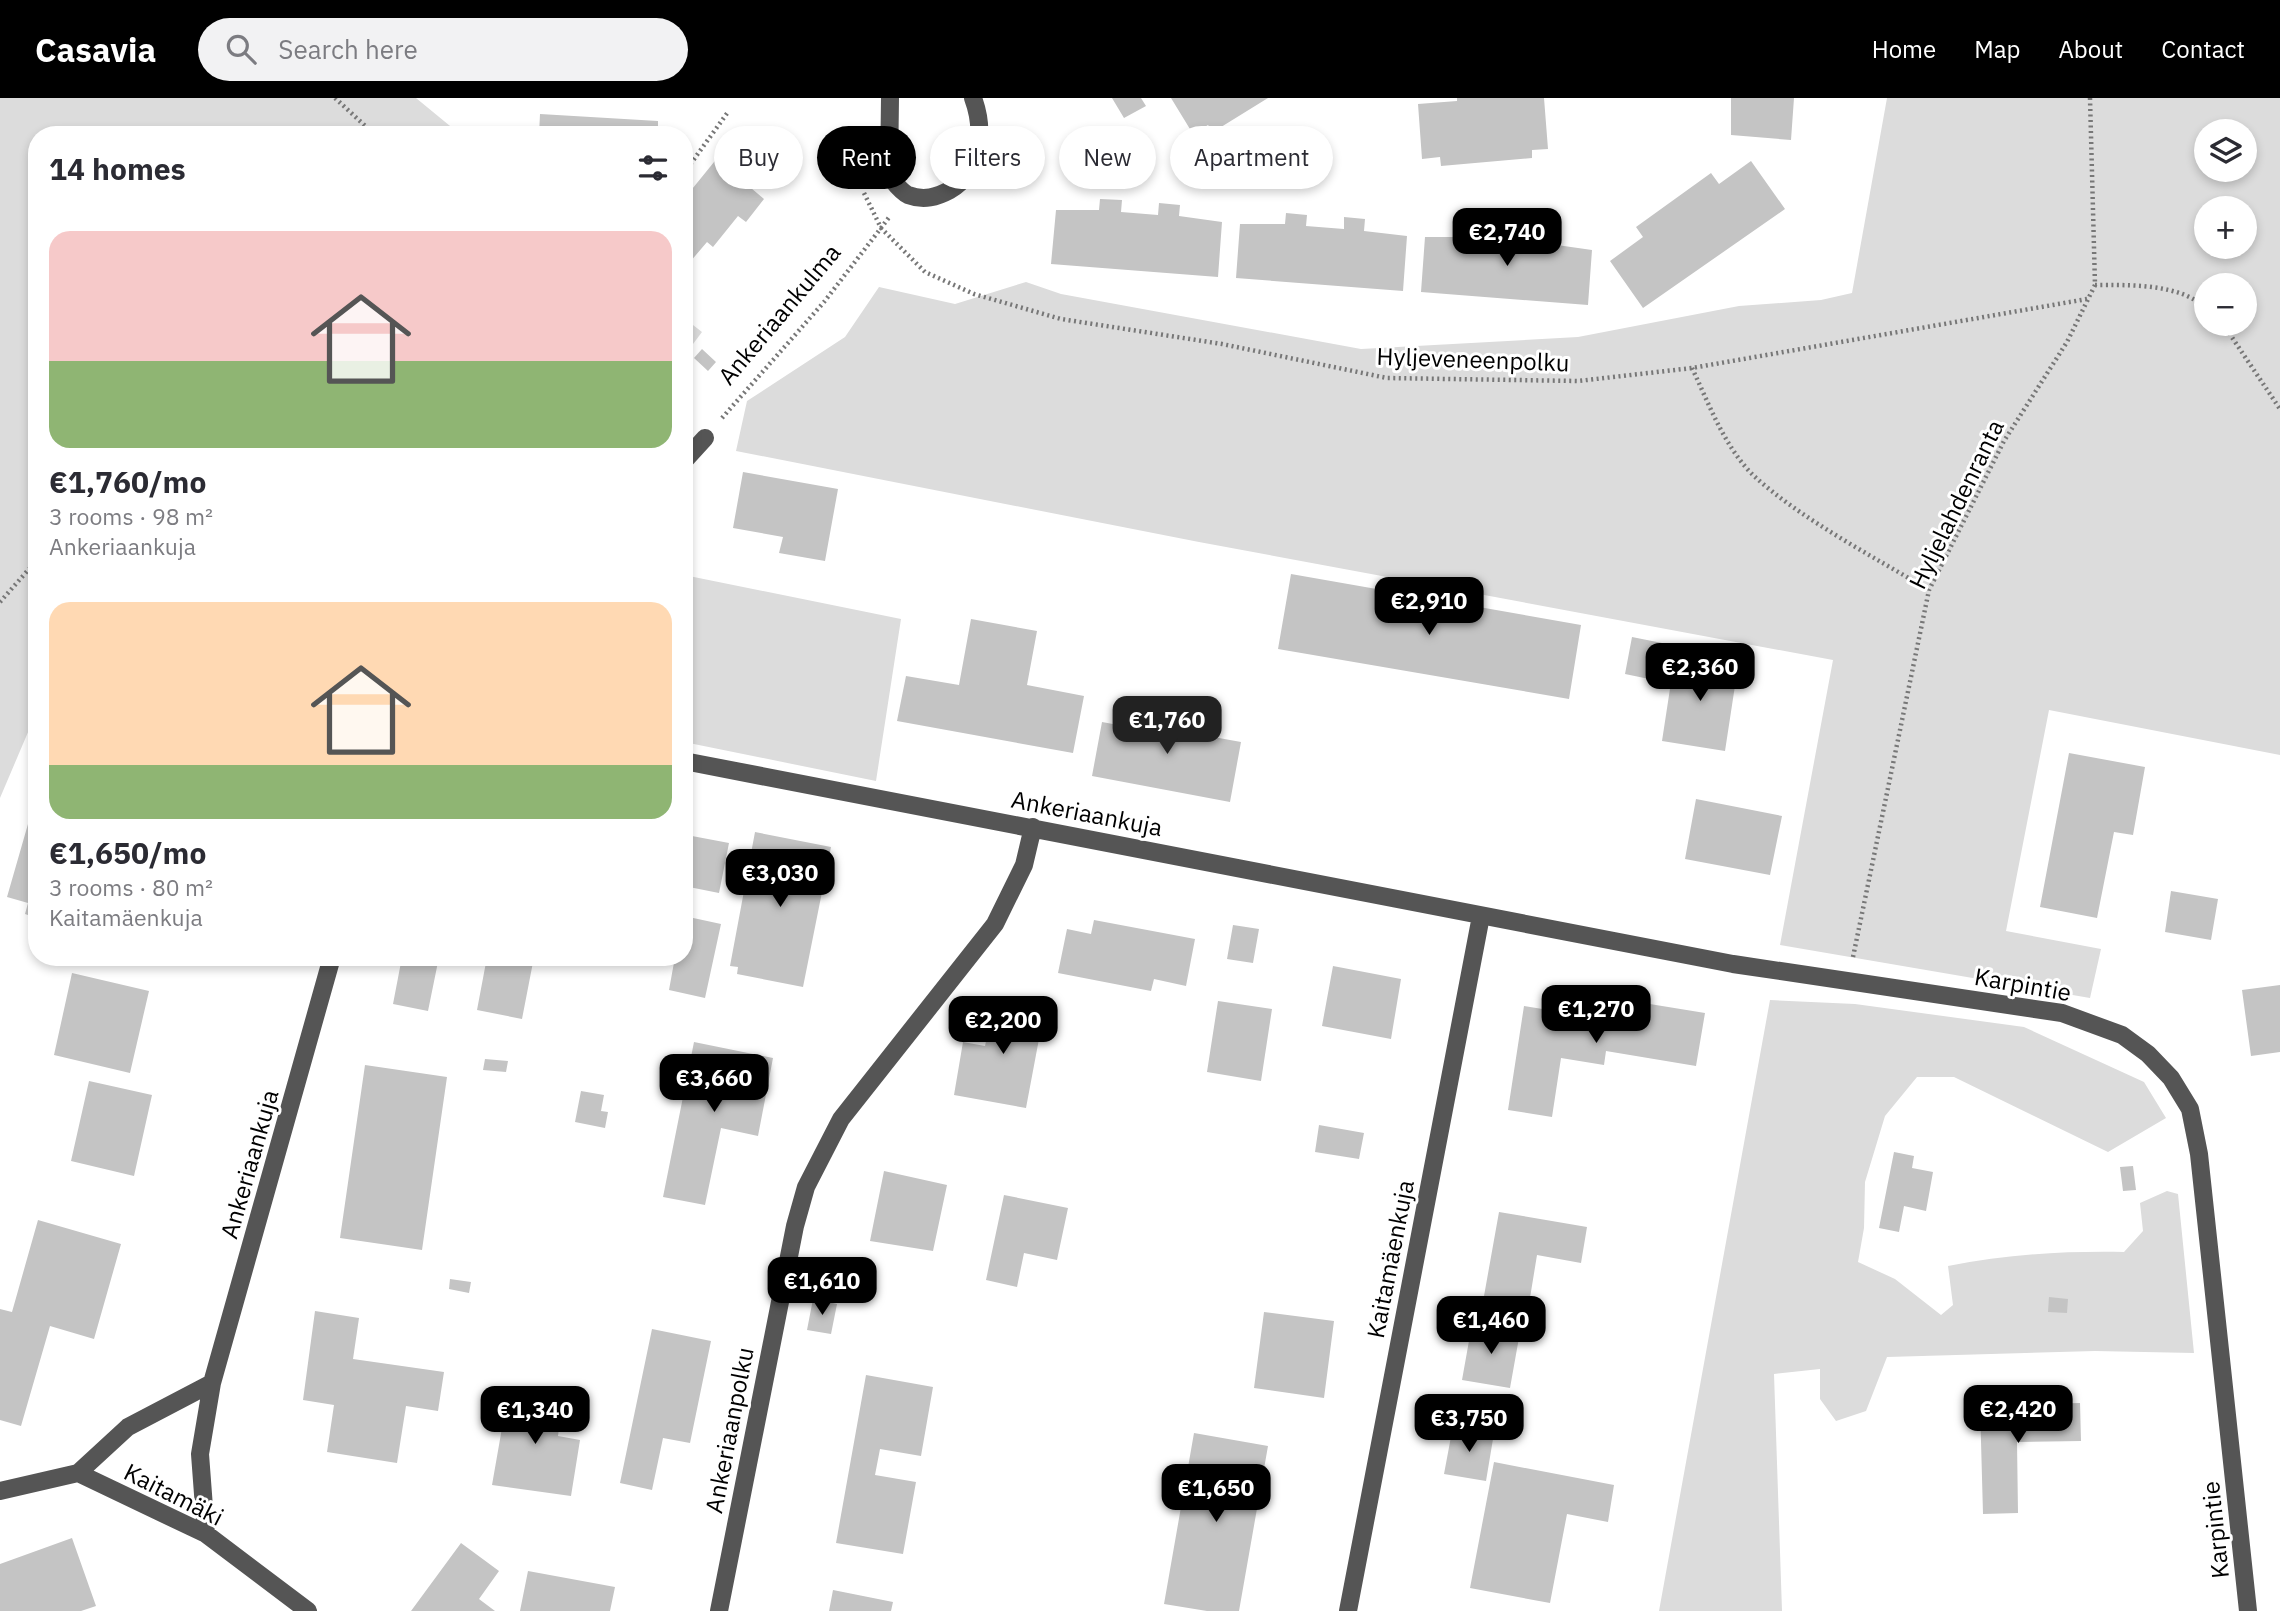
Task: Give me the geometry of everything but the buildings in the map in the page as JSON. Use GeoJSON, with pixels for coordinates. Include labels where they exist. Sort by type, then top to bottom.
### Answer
{"type":"FeatureCollection","features":[{"type":"Feature","properties":{"kind":"street"},"geometry":{"type":"LineString","coordinates":[[890,98],[889,176],[907,195],[935,198],[964,182],[977,154],[980,124],[973,98]]}},
{"type":"Feature","properties":{"kind":"street"},"geometry":{"type":"LineString","coordinates":[[693,451],[705,438]]}},
{"type":"Feature","properties":{"kind":"street","name":"Ankeriaankuja"},"geometry":{"type":"LineString","coordinates":[[693,763],[1480,916]]}},
{"type":"Feature","properties":{"kind":"street","name":"Ankeriaanpolku"},"geometry":{"type":"LineString","coordinates":[[719,1611],[778,1305],[806,1187],[841,1119],[995,924],[1024,865],[1033,827]]}},
{"type":"Feature","properties":{"kind":"street","name":"Karpintie"},"geometry":{"type":"LineString","coordinates":[[1480,916],[1733,964],[2062,1013],[2122,1035],[2148,1054],[2171,1078],[2190,1109],[2199,1154],[2248,1611]]}},
{"type":"Feature","properties":{"kind":"street","name":"Kaitamäenkuja"},"geometry":{"type":"LineString","coordinates":[[1348,1611],[1480,916]]}},
{"type":"Feature","properties":{"kind":"street","name":"Ankeriaankuja"},"geometry":{"type":"LineString","coordinates":[[206,1534],[200,1454],[212,1383],[329,966]]}},
{"type":"Feature","properties":{"kind":"street"},"geometry":{"type":"LineString","coordinates":[[0,1491],[78,1473],[128,1427],[212,1383]]}},
{"type":"Feature","properties":{"kind":"street","name":"Kaitamäki"},"geometry":{"type":"LineString","coordinates":[[78,1473],[206,1534],[309,1611]]}},
{"type":"Feature","properties":{"kind":"path"},"geometry":{"type":"LineString","coordinates":[[335,98],[365,126]]}},
{"type":"Feature","properties":{"kind":"path"},"geometry":{"type":"LineString","coordinates":[[2090,98],[2095,285],[2166,290],[2194,300]]}},
{"type":"Feature","properties":{"kind":"path"},"geometry":{"type":"LineString","coordinates":[[693,161],[728,112]]}},
{"type":"Feature","properties":{"kind":"path","name":"Hyljeveneenpolku"},"geometry":{"type":"LineString","coordinates":[[881,228],[925,272],[974,294],[1061,318],[1222,344],[1387,378],[1578,381],[1692,368],[2087,299]]}},
{"type":"Feature","properties":{"kind":"path","name":"Ankeriaankulma"},"geometry":{"type":"LineString","coordinates":[[705,438],[824,302],[881,228]]}},
{"type":"Feature","properties":{"kind":"path","name":"Hyljelahdenranta"},"geometry":{"type":"LineString","coordinates":[[1849,981],[1929,590],[2004,441],[2067,342],[2095,285]]}},
{"type":"Feature","properties":{"kind":"path"},"geometry":{"type":"LineString","coordinates":[[2230,336],[2280,409]]}},
{"type":"Feature","properties":{"kind":"path"},"geometry":{"type":"LineString","coordinates":[[1692,368],[1721,432],[1753,474],[1819,523],[1929,590]]}},
{"type":"Feature","properties":{"kind":"path"},"geometry":{"type":"LineString","coordinates":[[0,602],[28,571]]}},
{"type":"Feature","properties":{"kind":"shaded area"},"geometry":{"type":"Polygon","coordinates":[[[0,98],[416,98],[450,126],[28,126],[28,732],[0,798],[0,98]]]}},
{"type":"Feature","properties":{"kind":"shaded area"},"geometry":{"type":"Polygon","coordinates":[[[1887,98],[2280,98],[2280,755],[2049,710],[2006,931],[2101,949],[2090,998],[1780,945],[1833,660],[1199,542],[736,451],[747,401],[845,337],[879,287],[955,304],[1026,282],[1061,294],[1361,349],[1578,337],[1739,306],[1821,300],[1852,293],[1887,98]]]}},
{"type":"Feature","properties":{"kind":"shaded area"},"geometry":{"type":"Polygon","coordinates":[[[693,325],[702,332],[693,344],[693,325]]]}},
{"type":"Feature","properties":{"kind":"shaded area"},"geometry":{"type":"Polygon","coordinates":[[[693,577],[901,619],[876,781],[693,744],[693,577]]]}},
{"type":"Feature","properties":{"kind":"shaded area"},"geometry":{"type":"Polygon","coordinates":[[[1770,1000],[1855,1004],[2024,1027],[2144,1082],[2166,1118],[2108,1152],[1954,1077],[1917,1077],[1885,1116],[1865,1182],[1864,1228],[1858,1262],[1895,1279],[1941,1315],[1953,1305],[1948,1266],[2036,1254],[2124,1252],[2143,1231],[2140,1203],[2167,1191],[2178,1194],[2194,1353],[2095,1351],[1887,1357],[1866,1411],[1836,1421],[1820,1399],[1820,1369],[1774,1374],[1782,1611],[1659,1611],[1770,1000]]]}}]}
